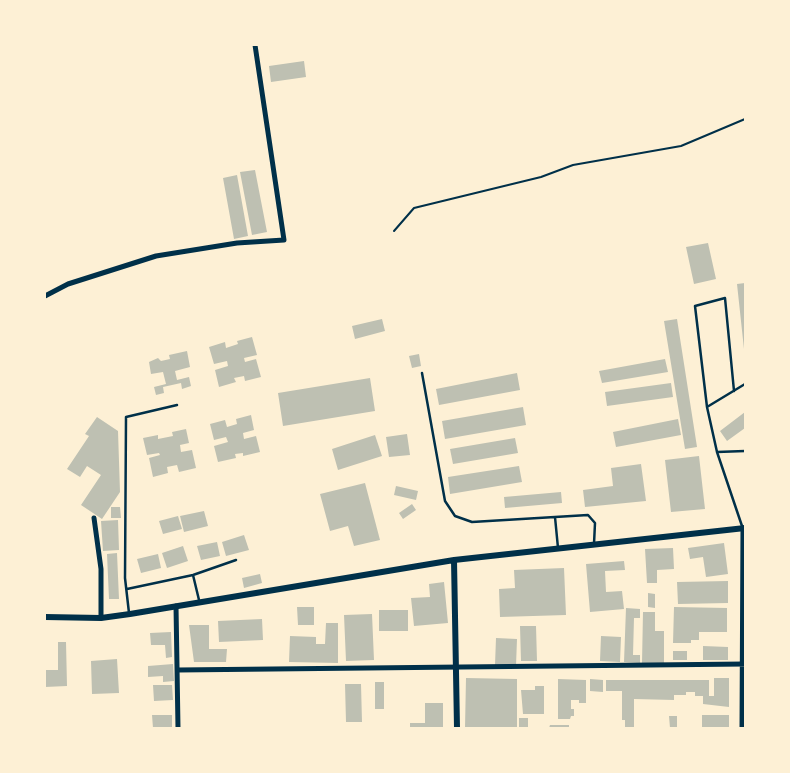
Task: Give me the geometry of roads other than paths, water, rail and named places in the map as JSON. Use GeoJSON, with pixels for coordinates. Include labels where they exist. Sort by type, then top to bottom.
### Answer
{"type":"FeatureCollection","features":[{"type":"Feature","properties":{"kind":"street"},"geometry":{"type":"LineString","coordinates":[[45,296],[68,284],[156,256],[238,243],[284,240],[255,45]]}},
{"type":"Feature","properties":{"kind":"street"},"geometry":{"type":"LineString","coordinates":[[94,518],[101,569],[101,618]]}},
{"type":"Feature","properties":{"kind":"street"},"geometry":{"type":"LineString","coordinates":[[45,617],[101,618],[454,560],[744,528],[742,728]]}},
{"type":"Feature","properties":{"kind":"street"},"geometry":{"type":"LineString","coordinates":[[454,560],[457,728]]}},
{"type":"Feature","properties":{"kind":"street"},"geometry":{"type":"LineString","coordinates":[[176,606],[178,728]]}},
{"type":"Feature","properties":{"kind":"street"},"geometry":{"type":"LineString","coordinates":[[178,670],[456,669],[743,664]]}},
{"type":"Feature","properties":{"kind":"lane"},"geometry":{"type":"LineString","coordinates":[[734,391],[726,298],[695,306],[707,407],[716,452],[744,528]]}},
{"type":"Feature","properties":{"kind":"lane"},"geometry":{"type":"LineString","coordinates":[[422,374],[445,501],[455,516],[472,522],[588,515],[595,523],[594,546]]}},
{"type":"Feature","properties":{"kind":"lane"},"geometry":{"type":"LineString","coordinates":[[707,407],[745,384]]}},
{"type":"Feature","properties":{"kind":"lane"},"geometry":{"type":"LineString","coordinates":[[130,614],[125,578],[126,417],[177,405]]}},
{"type":"Feature","properties":{"kind":"lane"},"geometry":{"type":"LineString","coordinates":[[716,452],[745,451]]}},
{"type":"Feature","properties":{"kind":"lane"},"geometry":{"type":"LineString","coordinates":[[555,517],[558,548]]}},
{"type":"Feature","properties":{"kind":"lane"},"geometry":{"type":"LineString","coordinates":[[127,589],[193,575],[236,560]]}},
{"type":"Feature","properties":{"kind":"lane"},"geometry":{"type":"LineString","coordinates":[[193,575],[199,602]]}}]}
